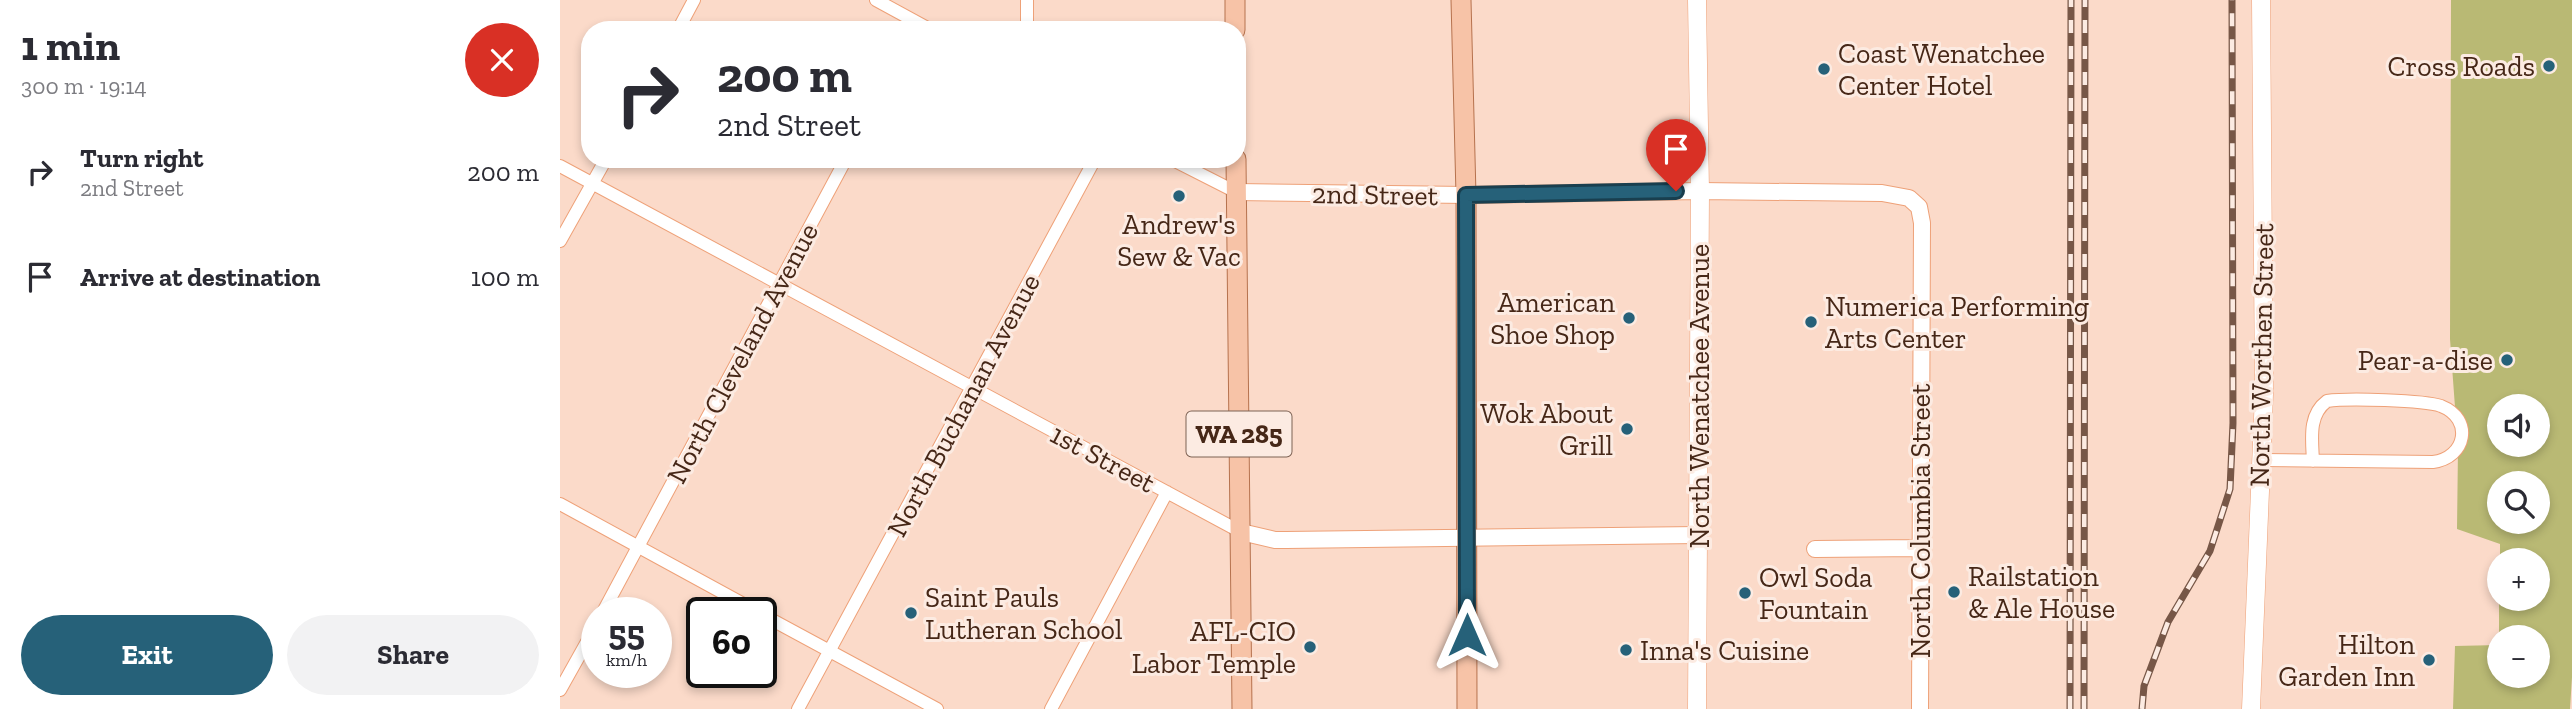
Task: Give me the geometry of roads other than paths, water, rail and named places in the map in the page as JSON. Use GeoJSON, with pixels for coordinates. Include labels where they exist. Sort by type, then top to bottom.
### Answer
{"type":"FeatureCollection","features":[{"type":"Feature","properties":{"kind":"main road"},"geometry":{"type":"LineString","coordinates":[[1235,0],[1235,21]]}},
{"type":"Feature","properties":{"kind":"main road"},"geometry":{"type":"LineString","coordinates":[[1461,0],[1466,195],[1467,709]]}},
{"type":"Feature","properties":{"kind":"main road","name":"North Wenatchee Avenue"},"geometry":{"type":"LineString","coordinates":[[1697,0],[1700,191],[1697,709]]}},
{"type":"Feature","properties":{"kind":"main road","name":"North Worthen Street"},"geometry":{"type":"LineString","coordinates":[[2251,709],[2255,564],[2262,460],[2261,0]]}},
{"type":"Feature","properties":{"kind":"main road","name":"WA 285"},"geometry":{"type":"LineString","coordinates":[[1236,168],[1242,709]]}},
{"type":"Feature","properties":{"kind":"street"},"geometry":{"type":"LineString","coordinates":[[683,21],[694,0]]}},
{"type":"Feature","properties":{"kind":"street"},"geometry":{"type":"LineString","coordinates":[[876,0],[910,21]]}},
{"type":"Feature","properties":{"kind":"street"},"geometry":{"type":"LineString","coordinates":[[1027,0],[1027,21]]}},
{"type":"Feature","properties":{"kind":"street","name":"1st Street"},"geometry":{"type":"LineString","coordinates":[[560,166],[1241,532],[1275,540],[1699,535]]}},
{"type":"Feature","properties":{"kind":"street"},"geometry":{"type":"LineString","coordinates":[[560,241],[601,168]]}},
{"type":"Feature","properties":{"kind":"street","name":"North Cleveland Avenue"},"geometry":{"type":"LineString","coordinates":[[611,597],[841,168]]}},
{"type":"Feature","properties":{"kind":"street","name":"North Buchanan Avenue"},"geometry":{"type":"LineString","coordinates":[[798,709],[1090,168]]}},
{"type":"Feature","properties":{"kind":"street","name":"2nd Street"},"geometry":{"type":"LineString","coordinates":[[1189,168],[1236,192],[1466,195],[1700,191],[1882,193],[1903,195],[1919,208]]}},
{"type":"Feature","properties":{"kind":"street","name":"North Columbia Street"},"geometry":{"type":"LineString","coordinates":[[1919,208],[1922,223],[1920,709]]}},
{"type":"Feature","properties":{"kind":"street"},"geometry":{"type":"LineString","coordinates":[[2262,460],[2313,461],[2440,461],[2447,459],[2458,448],[2462,427],[2454,414],[2433,404],[2327,401],[2317,411],[2312,427],[2313,461]]}},
{"type":"Feature","properties":{"kind":"street"},"geometry":{"type":"LineString","coordinates":[[1051,709],[1167,492]]}},
{"type":"Feature","properties":{"kind":"street"},"geometry":{"type":"LineString","coordinates":[[560,505],[730,597]]}},
{"type":"Feature","properties":{"kind":"street"},"geometry":{"type":"LineString","coordinates":[[1815,549],[1919,548]]}},
{"type":"Feature","properties":{"kind":"street"},"geometry":{"type":"LineString","coordinates":[[777,622],[937,709]]}},
{"type":"Feature","properties":{"kind":"street"},"geometry":{"type":"LineString","coordinates":[[560,691],[581,653]]}},
{"type":"Feature","properties":{"kind":"railway"},"geometry":{"type":"LineString","coordinates":[[2070,709],[2071,0]]}},
{"type":"Feature","properties":{"kind":"railway"},"geometry":{"type":"LineString","coordinates":[[2084,709],[2085,0]]}},
{"type":"Feature","properties":{"kind":"railway"},"geometry":{"type":"LineString","coordinates":[[2142,709],[2144,686],[2168,622],[2210,551],[2230,489],[2233,423],[2232,0]]}},
{"type":"Feature","properties":{"kind":"place","name":"Cross Roads"},"geometry":{"type":"Point","coordinates":[2549,66]}},
{"type":"Feature","properties":{"kind":"place","name":"Coast Wenatchee Center Hotel"},"geometry":{"type":"Point","coordinates":[1824,69]}},
{"type":"Feature","properties":{"kind":"place","name":"Andrew's Sew & Vac"},"geometry":{"type":"Point","coordinates":[1179,196]}},
{"type":"Feature","properties":{"kind":"place","name":"American Shoe Shop"},"geometry":{"type":"Point","coordinates":[1629,318]}},
{"type":"Feature","properties":{"kind":"place","name":"Numerica Performing Arts Center"},"geometry":{"type":"Point","coordinates":[1811,322]}},
{"type":"Feature","properties":{"kind":"place","name":"Pear-a-dise"},"geometry":{"type":"Point","coordinates":[2507,360]}},
{"type":"Feature","properties":{"kind":"place","name":"Wok About Grill"},"geometry":{"type":"Point","coordinates":[1627,429]}},
{"type":"Feature","properties":{"kind":"place","name":"Railstation & Ale House"},"geometry":{"type":"Point","coordinates":[1954,592]}},
{"type":"Feature","properties":{"kind":"place","name":"Owl Soda Fountain"},"geometry":{"type":"Point","coordinates":[1745,593]}},
{"type":"Feature","properties":{"kind":"place","name":"Saint Pauls Lutheran School"},"geometry":{"type":"Point","coordinates":[911,613]}},
{"type":"Feature","properties":{"kind":"place","name":"AFL-CIO Labor Temple"},"geometry":{"type":"Point","coordinates":[1310,647]}},
{"type":"Feature","properties":{"kind":"place","name":"Inna's Cuisine"},"geometry":{"type":"Point","coordinates":[1626,650]}},
{"type":"Feature","properties":{"kind":"place","name":"Hilton Garden Inn"},"geometry":{"type":"Point","coordinates":[2429,660]}}]}
